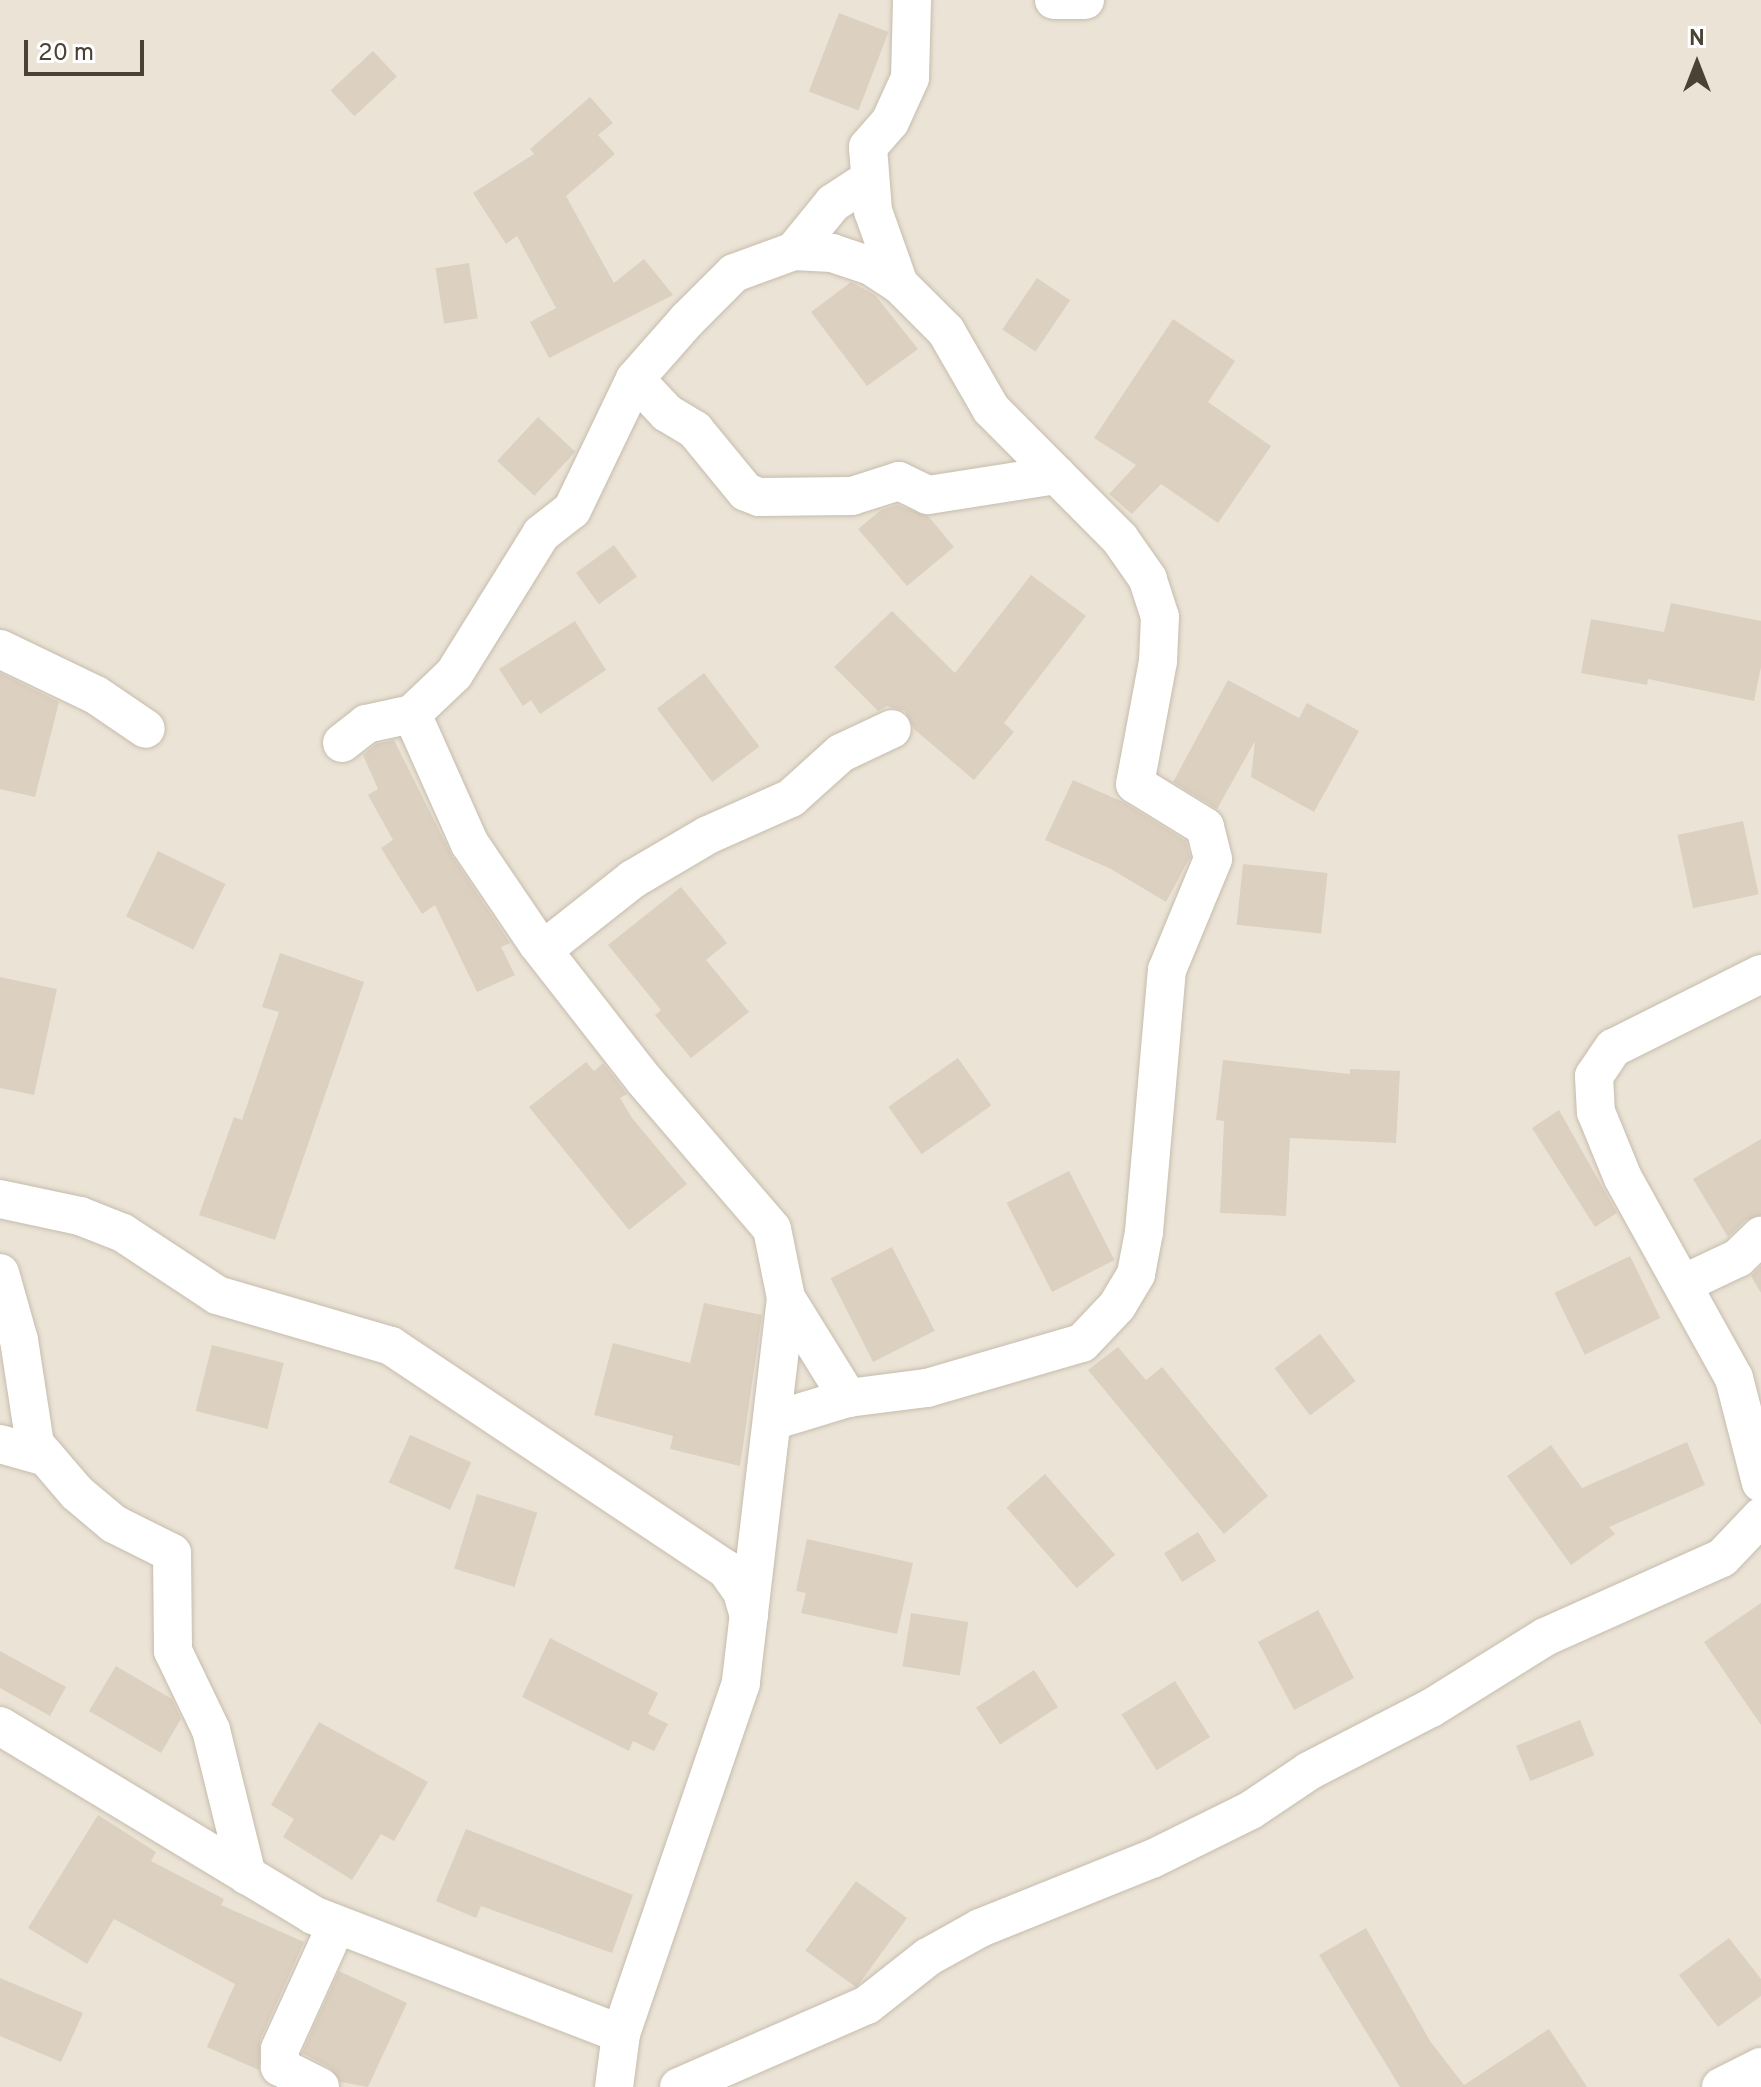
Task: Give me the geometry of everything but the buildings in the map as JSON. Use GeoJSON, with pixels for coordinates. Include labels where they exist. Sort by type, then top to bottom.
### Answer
{"type":"FeatureCollection","features":[{"type":"Feature","properties":{"kind":"street"},"geometry":{"type":"LineString","coordinates":[[899,284],[873,211],[868,147],[890,122],[910,78],[912,0]]}},
{"type":"Feature","properties":{"kind":"street"},"geometry":{"type":"LineString","coordinates":[[1054,0],[1085,0]]}},
{"type":"Feature","properties":{"kind":"street"},"geometry":{"type":"LineString","coordinates":[[794,251],[833,203],[870,179]]}},
{"type":"Feature","properties":{"kind":"street"},"geometry":{"type":"LineString","coordinates":[[342,743],[366,724],[412,714],[454,674],[482,636],[510,578],[541,534],[572,510],[635,379],[734,273],[794,251],[832,253],[871,266],[899,284],[946,331],[991,409],[1120,539],[1148,579],[1160,617],[1158,661],[1135,784],[1205,827],[1213,859],[1167,970],[1144,1232],[1136,1274],[1117,1306],[1082,1343],[927,1388],[848,1398],[772,1421]]}},
{"type":"Feature","properties":{"kind":"street"},"geometry":{"type":"LineString","coordinates":[[635,379],[667,413],[695,430],[746,492],[759,497],[852,496],[899,481],[928,495],[1056,475]]}},
{"type":"Feature","properties":{"kind":"street"},"geometry":{"type":"LineString","coordinates":[[0,649],[96,695],[146,729]]}},
{"type":"Feature","properties":{"kind":"street"},"geometry":{"type":"LineString","coordinates":[[412,714],[470,844],[543,950],[644,1080],[772,1229],[786,1298],[741,1683],[621,2034],[614,2087]]}},
{"type":"Feature","properties":{"kind":"street"},"geometry":{"type":"LineString","coordinates":[[543,950],[633,879],[708,835],[791,798],[841,753],[892,729]]}},
{"type":"Feature","properties":{"kind":"street"},"geometry":{"type":"LineString","coordinates":[[1761,974],[1613,1048],[1594,1076],[1596,1112],[1623,1178],[1734,1378],[1761,1483]]}},
{"type":"Feature","properties":{"kind":"street"},"geometry":{"type":"LineString","coordinates":[[0,1199],[80,1216],[123,1233],[217,1295],[391,1346],[726,1569],[742,1592],[749,1616]]}},
{"type":"Feature","properties":{"kind":"street"},"geometry":{"type":"LineString","coordinates":[[1683,1284],[1738,1258],[1761,1236]]}},
{"type":"Feature","properties":{"kind":"street"},"geometry":{"type":"LineString","coordinates":[[0,1273],[19,1340],[35,1444],[114,1524],[172,1553],[173,1651],[211,1730],[247,1876]]}},
{"type":"Feature","properties":{"kind":"street"},"geometry":{"type":"LineString","coordinates":[[786,1298],[848,1398]]}},
{"type":"Feature","properties":{"kind":"street"},"geometry":{"type":"LineString","coordinates":[[0,1444],[46,1457]]}},
{"type":"Feature","properties":{"kind":"street"},"geometry":{"type":"LineString","coordinates":[[679,2087],[867,2005],[928,1957],[980,1928],[1152,1859],[1251,1810],[1309,1771],[1431,1708],[1545,1637],[1722,1558],[1759,1527]]}},
{"type":"Feature","properties":{"kind":"street"},"geometry":{"type":"LineString","coordinates":[[0,1726],[247,1876],[336,1926],[621,2034]]}},
{"type":"Feature","properties":{"kind":"street"},"geometry":{"type":"LineString","coordinates":[[320,2087],[280,2067],[280,2049],[336,1926]]}},
{"type":"Feature","properties":{"kind":"street"},"geometry":{"type":"LineString","coordinates":[[1721,2087],[1761,2067]]}},
{"type":"Feature","properties":{"kind":"shaded area"},"geometry":{"type":"Polygon","coordinates":[[[0,0],[1761,0],[1761,2087],[0,2087],[0,0]]]}}]}
